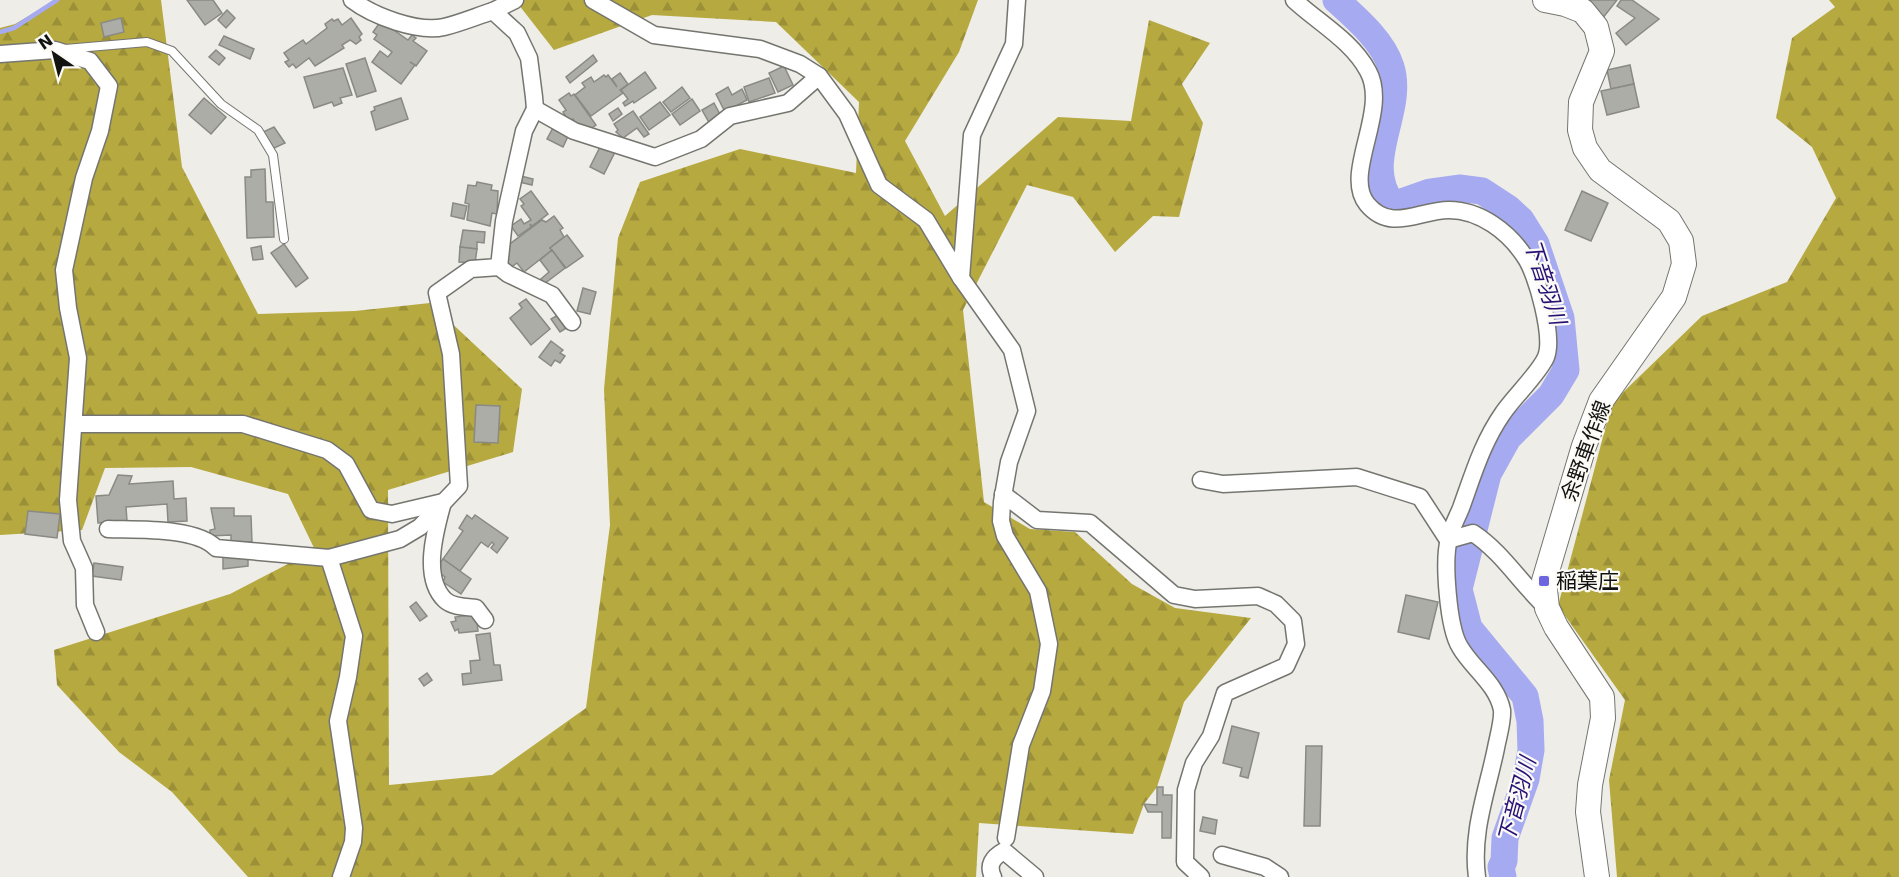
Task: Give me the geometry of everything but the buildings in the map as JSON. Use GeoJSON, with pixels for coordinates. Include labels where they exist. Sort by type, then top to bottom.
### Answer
{"type":"FeatureCollection","features":[{"type":"Feature","properties":{"kind":"main road","name":"余野車作線"},"geometry":{"type":"LineString","coordinates":[[1545,0],[1583,11],[1596,27],[1602,51],[1581,102],[1581,130],[1584,148],[1600,170],[1669,221],[1681,241],[1684,264],[1674,297],[1601,401],[1584,446],[1544,581],[1547,608],[1556,627],[1602,697],[1603,718],[1590,785],[1588,812],[1597,877]]}},
{"type":"Feature","properties":{"kind":"street"},"geometry":{"type":"LineString","coordinates":[[352,0],[384,16],[424,27],[442,27],[493,11],[515,0]]}},
{"type":"Feature","properties":{"kind":"street"},"geometry":{"type":"LineString","coordinates":[[593,0],[654,35],[760,49],[800,64],[819,76],[847,114],[879,185],[926,220],[961,278],[1012,350],[1027,411],[1009,462],[1001,521],[1005,536],[1038,591],[1049,644],[1042,691],[1021,745],[1006,838]]}},
{"type":"Feature","properties":{"kind":"street"},"geometry":{"type":"LineString","coordinates":[[961,278],[972,135],[1014,44],[1017,0]]}},
{"type":"Feature","properties":{"kind":"street"},"geometry":{"type":"LineString","coordinates":[[1294,0],[1353,48],[1370,74],[1375,107],[1359,182],[1365,202],[1382,217],[1407,219],[1448,210],[1476,215],[1503,231],[1526,258],[1549,324],[1546,356],[1490,432],[1448,540],[1448,603],[1459,645],[1487,678],[1502,710],[1494,759],[1478,816],[1474,857],[1477,877]]}},
{"type":"Feature","properties":{"kind":"street"},"geometry":{"type":"LineString","coordinates":[[493,11],[517,33],[529,58],[535,110],[524,131],[504,221],[499,267]]}},
{"type":"Feature","properties":{"kind":"street"},"geometry":{"type":"LineString","coordinates":[[0,54],[55,50],[90,61],[109,86],[100,131],[84,178],[64,270],[68,308],[78,358],[68,500],[72,541],[84,568],[85,605],[96,632]]}},
{"type":"Feature","properties":{"kind":"street"},"geometry":{"type":"LineString","coordinates":[[535,110],[574,132],[655,157],[701,139],[730,116],[788,103],[819,76]]}},
{"type":"Feature","properties":{"kind":"street"},"geometry":{"type":"LineString","coordinates":[[108,529],[159,531],[208,539],[216,548],[329,558],[400,539],[420,527],[459,486],[451,354],[437,292],[471,269],[499,267],[508,274],[552,295],[572,322]]}},
{"type":"Feature","properties":{"kind":"street"},"geometry":{"type":"LineString","coordinates":[[75,424],[243,424],[327,450],[346,464],[371,510],[392,514],[444,502]]}},
{"type":"Feature","properties":{"kind":"street"},"geometry":{"type":"LineString","coordinates":[[1201,480],[1222,484],[1357,477],[1420,497],[1448,540]]}},
{"type":"Feature","properties":{"kind":"street"},"geometry":{"type":"LineString","coordinates":[[1003,495],[1037,520],[1090,523],[1174,594],[1196,599],[1258,596],[1276,604],[1293,621],[1296,644],[1286,666],[1225,693],[1211,736],[1194,763],[1186,789],[1185,862],[1201,877]]}},
{"type":"Feature","properties":{"kind":"street"},"geometry":{"type":"LineString","coordinates":[[444,502],[431,560],[435,581],[444,600],[455,605],[476,608],[485,620]]}},
{"type":"Feature","properties":{"kind":"street"},"geometry":{"type":"LineString","coordinates":[[1448,540],[1473,533],[1487,542],[1526,588],[1547,608]]}},
{"type":"Feature","properties":{"kind":"street"},"geometry":{"type":"LineString","coordinates":[[329,558],[354,636],[338,722],[354,828],[353,842],[341,877]]}},
{"type":"Feature","properties":{"kind":"street"},"geometry":{"type":"LineString","coordinates":[[993,877],[991,864],[994,857],[1004,851],[1035,877]]}},
{"type":"Feature","properties":{"kind":"street"},"geometry":{"type":"LineString","coordinates":[[1222,855],[1265,867],[1280,877]]}},
{"type":"Feature","properties":{"kind":"lane"},"geometry":{"type":"LineString","coordinates":[[55,50],[147,42],[172,51],[221,104],[258,130],[273,155],[284,239]]}},
{"type":"Feature","properties":{"kind":"green space"},"geometry":{"type":"Polygon","coordinates":[[[56,0],[161,0],[182,167],[258,314],[355,311],[430,303],[522,389],[513,452],[388,490],[389,785],[492,775],[586,708],[610,525],[604,389],[618,238],[640,182],[740,149],[856,173],[859,102],[776,22],[652,15],[554,50],[515,0],[978,0],[959,52],[905,141],[945,216],[1058,117],[1131,121],[1149,20],[1210,43],[1182,84],[1203,123],[1179,217],[1153,216],[1115,252],[1073,197],[1027,185],[963,310],[984,502],[1030,529],[1075,532],[1132,584],[1175,608],[1251,618],[1184,702],[1157,787],[1144,804],[1133,834],[979,823],[976,877],[248,877],[172,792],[119,752],[57,685],[54,650],[230,594],[315,550],[288,494],[191,467],[105,468],[82,530],[0,535],[0,28],[15,24],[56,0]]]}},
{"type":"Feature","properties":{"kind":"green space"},"geometry":{"type":"Polygon","coordinates":[[[1829,0],[1899,0],[1899,877],[1617,877],[1609,780],[1625,700],[1558,606],[1612,403],[1702,316],[1787,282],[1836,198],[1812,147],[1776,118],[1792,38],[1835,7],[1829,0]]]}},
{"type":"Feature","properties":{"kind":"waterway"},"geometry":{"type":"LineString","coordinates":[[0,32],[14,28],[57,0]]}},
{"type":"Feature","properties":{"kind":"waterway","name":"下音羽川"},"geometry":{"type":"LineString","coordinates":[[1336,0],[1375,39],[1391,67],[1394,84],[1380,172],[1384,189],[1393,205],[1430,192],[1459,188],[1482,191],[1508,208],[1521,220],[1536,244],[1561,318],[1566,370],[1551,395],[1508,438],[1488,474],[1459,589],[1469,628],[1525,696],[1530,721],[1531,750],[1526,779],[1505,838],[1504,861],[1501,867],[1503,877]]}},
{"type":"Feature","properties":{"kind":"place","name":"稲葉庄"},"geometry":{"type":"Point","coordinates":[1544,581]}}]}
